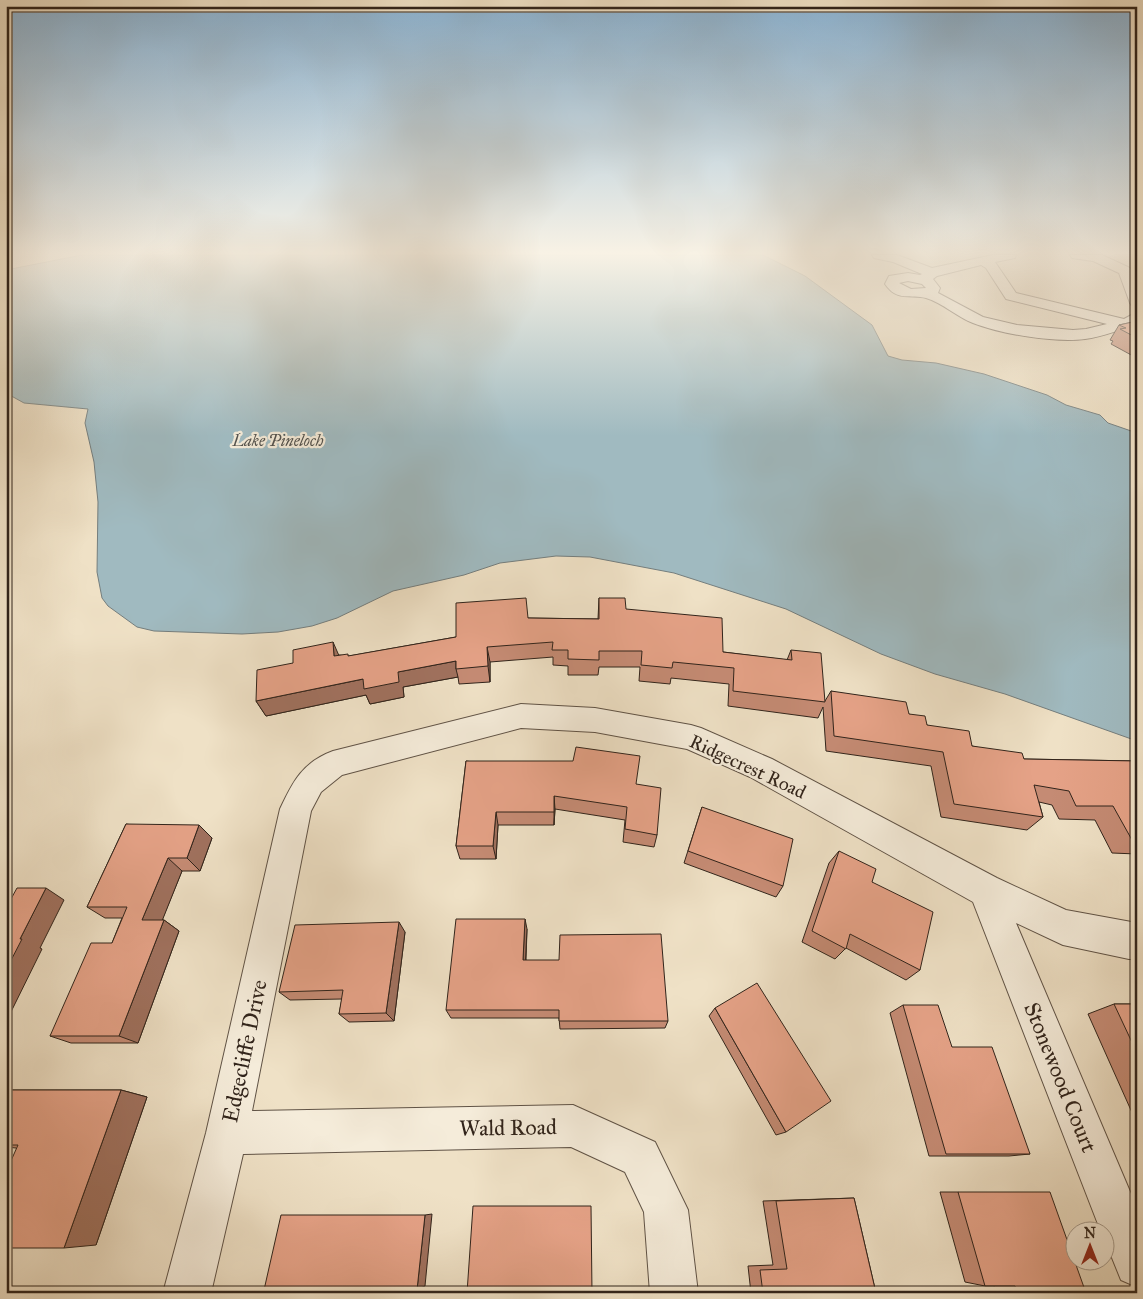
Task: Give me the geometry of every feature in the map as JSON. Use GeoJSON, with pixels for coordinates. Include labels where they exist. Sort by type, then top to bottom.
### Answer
{"type":"FeatureCollection","features":[{"type":"Feature","properties":{"kind":"street"},"geometry":{"type":"LineString","coordinates":[[972,316],[978,320],[1017,330],[1073,335],[1087,334],[1131,320]]}},
{"type":"Feature","properties":{"kind":"street"},"geometry":{"type":"LineString","coordinates":[[1109,316],[1131,320]]}},
{"type":"Feature","properties":{"kind":"street","name":"Ridgecrest Road"},"geometry":{"type":"LineString","coordinates":[[296,809],[310,782],[333,764],[521,716],[595,720],[692,737],[761,768],[985,890],[1063,927],[1137,941]]}},
{"type":"Feature","properties":{"kind":"street","name":"Edgecliffe Drive"},"geometry":{"type":"LineString","coordinates":[[187,1293],[227,1133],[296,809]]}},
{"type":"Feature","properties":{"kind":"street","name":"Stonewood Court"},"geometry":{"type":"LineString","coordinates":[[985,890],[1137,1264]]}},
{"type":"Feature","properties":{"kind":"street","name":"Wald Road"},"geometry":{"type":"LineString","coordinates":[[227,1133],[573,1126],[640,1157],[666,1210],[674,1293]]}},
{"type":"Feature","properties":{"kind":"water","name":"Lake Pineloch"},"geometry":{"type":"Polygon","coordinates":[[[6,316],[859,316],[872,325],[888,356],[902,360],[936,363],[984,374],[1047,395],[1066,405],[1100,415],[1108,423],[1137,433],[1137,741],[1005,694],[935,674],[881,654],[786,609],[674,573],[590,557],[556,556],[500,563],[464,575],[393,591],[337,618],[312,626],[278,632],[242,634],[154,631],[137,627],[108,606],[102,598],[97,572],[98,502],[94,462],[85,423],[88,409],[24,403],[6,393],[6,316]]]}},
{"type":"Feature","properties":{"kind":"building"},"geometry":{"type":"Polygon","coordinates":[[[1137,321],[1137,338],[1120,329],[1126,328],[1119,325],[1137,321]]]}},
{"type":"Feature","properties":{"kind":"building"},"geometry":{"type":"Polygon","coordinates":[[[526,598],[528,618],[599,619],[599,598],[625,598],[626,609],[722,618],[723,652],[792,660],[791,650],[821,653],[825,702],[733,691],[734,668],[673,662],[672,668],[641,665],[642,651],[599,651],[599,660],[568,659],[568,650],[552,650],[553,642],[487,647],[488,666],[456,669],[456,661],[398,672],[399,682],[364,689],[363,679],[256,701],[257,670],[293,663],[293,650],[333,642],[334,656],[348,654],[348,656],[456,637],[456,603],[526,598]]]}},
{"type":"Feature","properties":{"kind":"building"},"geometry":{"type":"Polygon","coordinates":[[[831,691],[906,702],[909,714],[925,716],[927,725],[969,731],[972,746],[1022,753],[1024,759],[1137,761],[1137,841],[1132,840],[1113,806],[1076,806],[1069,791],[1034,785],[1043,817],[954,804],[943,752],[834,736],[831,691]]]}},
{"type":"Feature","properties":{"kind":"building"},"geometry":{"type":"Polygon","coordinates":[[[576,747],[640,756],[636,784],[661,788],[657,835],[625,829],[627,807],[554,796],[554,812],[496,812],[493,846],[456,846],[466,761],[573,761],[576,747]]]}},
{"type":"Feature","properties":{"kind":"building"},"geometry":{"type":"Polygon","coordinates":[[[702,807],[793,839],[783,886],[688,851],[702,807]]]}},
{"type":"Feature","properties":{"kind":"building"},"geometry":{"type":"Polygon","coordinates":[[[126,824],[199,825],[187,858],[168,858],[142,920],[164,920],[119,1036],[50,1036],[91,943],[112,943],[127,907],[87,907],[126,824]]]}},
{"type":"Feature","properties":{"kind":"building"},"geometry":{"type":"Polygon","coordinates":[[[839,851],[876,869],[872,882],[933,912],[920,970],[850,934],[846,949],[812,931],[839,851]]]}},
{"type":"Feature","properties":{"kind":"building"},"geometry":{"type":"Polygon","coordinates":[[[17,888],[46,888],[6,970],[6,908],[17,888]]]}},
{"type":"Feature","properties":{"kind":"building"},"geometry":{"type":"Polygon","coordinates":[[[456,919],[525,919],[523,960],[559,960],[560,935],[661,934],[668,1021],[559,1021],[559,1010],[446,1010],[456,919]]]}},
{"type":"Feature","properties":{"kind":"building"},"geometry":{"type":"Polygon","coordinates":[[[399,922],[386,1013],[339,1014],[343,990],[279,992],[295,925],[399,922]]]}},
{"type":"Feature","properties":{"kind":"building"},"geometry":{"type":"Polygon","coordinates":[[[757,983],[831,1101],[786,1132],[715,1008],[757,983]]]}},
{"type":"Feature","properties":{"kind":"building"},"geometry":{"type":"Polygon","coordinates":[[[1114,1004],[1137,1004],[1137,1053],[1114,1004]]]}},
{"type":"Feature","properties":{"kind":"building"},"geometry":{"type":"Polygon","coordinates":[[[903,1005],[938,1005],[952,1047],[992,1047],[1030,1154],[946,1154],[903,1005]]]}},
{"type":"Feature","properties":{"kind":"building"},"geometry":{"type":"Polygon","coordinates":[[[6,1090],[121,1090],[64,1248],[6,1248],[6,1172],[18,1145],[6,1145],[6,1090]]]}},
{"type":"Feature","properties":{"kind":"building"},"geometry":{"type":"Polygon","coordinates":[[[958,1192],[1050,1192],[1066,1237],[1066,1272],[1079,1272],[1086,1293],[1017,1293],[1015,1286],[985,1286],[958,1192]]]}},
{"type":"Feature","properties":{"kind":"building"},"geometry":{"type":"Polygon","coordinates":[[[854,1198],[876,1293],[763,1293],[760,1270],[787,1269],[776,1201],[854,1198]]]}},
{"type":"Feature","properties":{"kind":"building"},"geometry":{"type":"Polygon","coordinates":[[[473,1206],[591,1206],[592,1293],[467,1293],[473,1206]]]}},
{"type":"Feature","properties":{"kind":"building"},"geometry":{"type":"Polygon","coordinates":[[[281,1215],[425,1215],[417,1290],[264,1290],[281,1215]]]}}]}
